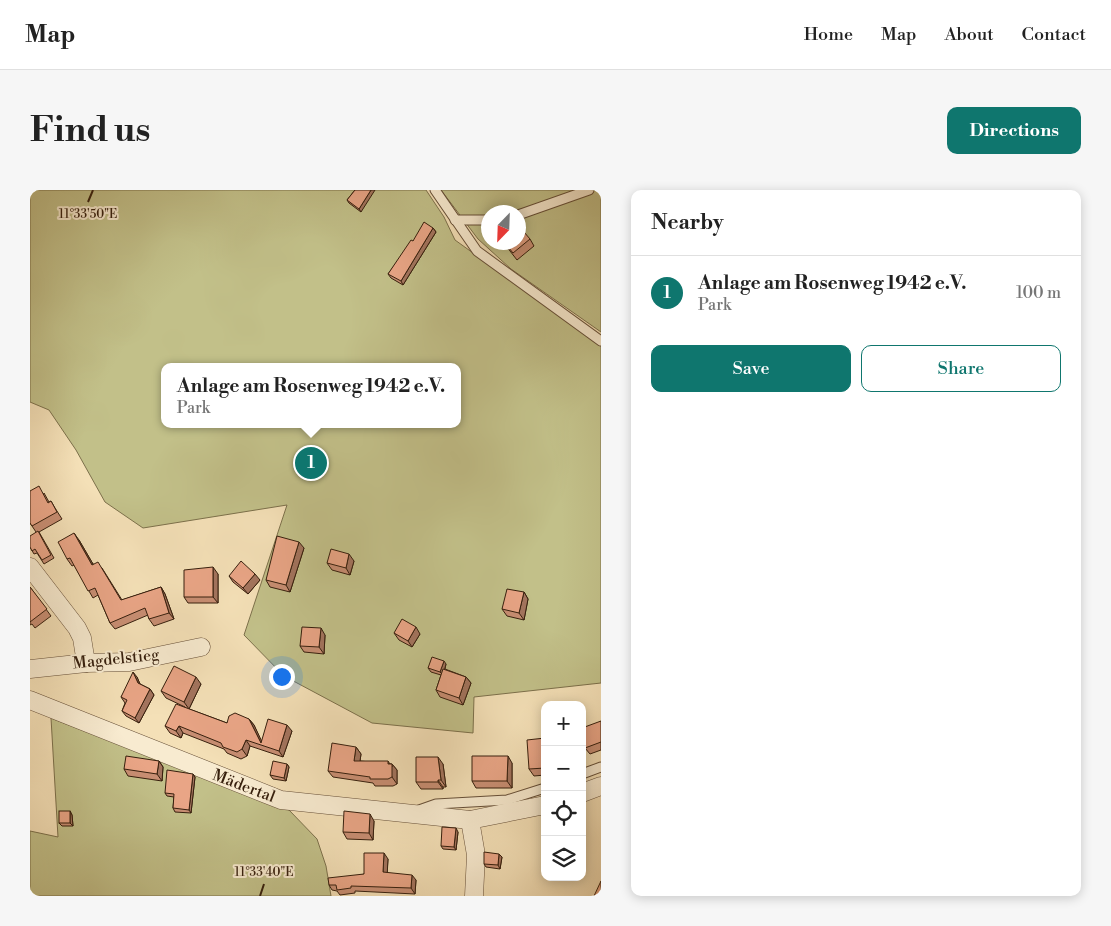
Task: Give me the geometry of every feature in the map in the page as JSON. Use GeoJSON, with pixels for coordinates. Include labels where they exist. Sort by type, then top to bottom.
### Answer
{"type":"FeatureCollection","features":[{"type":"Feature","properties":{"kind":"street"},"geometry":{"type":"LineString","coordinates":[[30,567],[77,628],[82,638],[86,663]]}},
{"type":"Feature","properties":{"kind":"street","name":"Magdelstieg"},"geometry":{"type":"LineString","coordinates":[[30,669],[86,663],[129,662],[201,648]]}},
{"type":"Feature","properties":{"kind":"street","name":"Mädertal"},"geometry":{"type":"LineString","coordinates":[[30,700],[281,800],[470,820],[541,806]]}},
{"type":"Feature","properties":{"kind":"street"},"geometry":{"type":"LineString","coordinates":[[586,792],[601,786]]}},
{"type":"Feature","properties":{"kind":"street"},"geometry":{"type":"LineString","coordinates":[[470,820],[476,854],[474,896]]}},
{"type":"Feature","properties":{"kind":"lane"},"geometry":{"type":"LineString","coordinates":[[435,190],[476,250],[601,341]]}},
{"type":"Feature","properties":{"kind":"lane"},"geometry":{"type":"LineString","coordinates":[[526,212],[589,190]]}},
{"type":"Feature","properties":{"kind":"lane"},"geometry":{"type":"LineString","coordinates":[[455,220],[481,220]]}},
{"type":"Feature","properties":{"kind":"lane"},"geometry":{"type":"LineString","coordinates":[[586,773],[601,767]]}},
{"type":"Feature","properties":{"kind":"lane"},"geometry":{"type":"LineString","coordinates":[[412,813],[436,804],[507,800],[541,789]]}},
{"type":"Feature","properties":{"kind":"shaded area"},"geometry":{"type":"Polygon","coordinates":[[[30,190],[426,190],[444,217],[455,240],[601,345],[601,683],[474,697],[473,733],[372,723],[284,676],[244,635],[287,505],[143,528],[105,502],[76,450],[49,410],[30,402],[30,190]]]}},
{"type":"Feature","properties":{"kind":"shaded area"},"geometry":{"type":"Polygon","coordinates":[[[441,190],[601,190],[601,332],[511,269],[490,250],[526,250],[526,205],[481,205],[481,242],[441,190]]]}},
{"type":"Feature","properties":{"kind":"shaded area"},"geometry":{"type":"Polygon","coordinates":[[[51,718],[289,810],[317,839],[326,866],[331,896],[30,896],[30,831],[58,837],[51,718]]]}},
{"type":"Feature","properties":{"kind":"building"},"geometry":{"type":"Polygon","coordinates":[[[355,190],[371,190],[359,209],[347,200],[355,190]]]}},
{"type":"Feature","properties":{"kind":"building"},"geometry":{"type":"Polygon","coordinates":[[[424,222],[433,228],[401,281],[388,274],[411,240],[413,241],[424,222]]]}},
{"type":"Feature","properties":{"kind":"building"},"geometry":{"type":"Polygon","coordinates":[[[526,234],[530,239],[526,242],[526,234]]]}},
{"type":"Feature","properties":{"kind":"building"},"geometry":{"type":"Polygon","coordinates":[[[39,486],[48,503],[51,501],[57,512],[32,526],[30,523],[30,491],[39,486]]]}},
{"type":"Feature","properties":{"kind":"building"},"geometry":{"type":"Polygon","coordinates":[[[38,531],[51,555],[42,560],[35,549],[32,551],[30,547],[30,536],[38,531]]]}},
{"type":"Feature","properties":{"kind":"building"},"geometry":{"type":"Polygon","coordinates":[[[74,533],[92,565],[98,562],[121,600],[161,587],[169,613],[149,619],[145,608],[110,623],[95,588],[88,591],[70,558],[67,559],[58,542],[74,533]]]}},
{"type":"Feature","properties":{"kind":"building"},"geometry":{"type":"Polygon","coordinates":[[[277,536],[299,542],[286,585],[266,580],[277,536]]]}},
{"type":"Feature","properties":{"kind":"building"},"geometry":{"type":"Polygon","coordinates":[[[331,549],[349,554],[346,568],[327,563],[331,549]]]}},
{"type":"Feature","properties":{"kind":"building"},"geometry":{"type":"Polygon","coordinates":[[[241,561],[255,574],[243,588],[229,576],[241,561]]]}},
{"type":"Feature","properties":{"kind":"building"},"geometry":{"type":"Polygon","coordinates":[[[213,567],[213,597],[184,597],[184,570],[213,567]]]}},
{"type":"Feature","properties":{"kind":"building"},"geometry":{"type":"Polygon","coordinates":[[[30,587],[47,609],[30,622],[30,587]]]}},
{"type":"Feature","properties":{"kind":"building"},"geometry":{"type":"Polygon","coordinates":[[[507,589],[524,592],[519,613],[502,609],[507,589]]]}},
{"type":"Feature","properties":{"kind":"building"},"geometry":{"type":"Polygon","coordinates":[[[402,619],[416,627],[408,641],[394,633],[402,619]]]}},
{"type":"Feature","properties":{"kind":"building"},"geometry":{"type":"Polygon","coordinates":[[[302,627],[321,628],[319,647],[300,646],[302,627]]]}},
{"type":"Feature","properties":{"kind":"building"},"geometry":{"type":"Polygon","coordinates":[[[432,657],[444,661],[440,672],[428,668],[432,657]]]}},
{"type":"Feature","properties":{"kind":"building"},"geometry":{"type":"Polygon","coordinates":[[[174,666],[196,677],[184,702],[161,691],[174,666]]]}},
{"type":"Feature","properties":{"kind":"building"},"geometry":{"type":"Polygon","coordinates":[[[443,669],[466,677],[459,698],[436,690],[443,669]]]}},
{"type":"Feature","properties":{"kind":"building"},"geometry":{"type":"Polygon","coordinates":[[[133,672],[138,683],[150,689],[135,718],[122,711],[127,700],[121,697],[133,672]]]}},
{"type":"Feature","properties":{"kind":"building"},"geometry":{"type":"Polygon","coordinates":[[[176,704],[227,723],[229,716],[235,713],[249,719],[261,743],[268,719],[287,725],[279,751],[246,740],[242,749],[237,752],[223,747],[221,743],[179,726],[176,731],[165,726],[176,704]]]}},
{"type":"Feature","properties":{"kind":"building"},"geometry":{"type":"Polygon","coordinates":[[[601,721],[601,742],[586,748],[586,727],[601,721]]]}},
{"type":"Feature","properties":{"kind":"building"},"geometry":{"type":"Polygon","coordinates":[[[541,738],[541,768],[529,769],[527,740],[541,738]]]}},
{"type":"Feature","properties":{"kind":"building"},"geometry":{"type":"Polygon","coordinates":[[[332,743],[356,747],[354,761],[388,761],[388,764],[392,764],[392,777],[388,779],[370,779],[370,777],[328,771],[332,743]]]}},
{"type":"Feature","properties":{"kind":"building"},"geometry":{"type":"Polygon","coordinates":[[[126,756],[159,761],[157,774],[124,769],[126,756]]]}},
{"type":"Feature","properties":{"kind":"building"},"geometry":{"type":"Polygon","coordinates":[[[472,756],[508,756],[507,781],[472,781],[472,756]]]}},
{"type":"Feature","properties":{"kind":"building"},"geometry":{"type":"Polygon","coordinates":[[[416,757],[438,757],[441,780],[438,780],[438,782],[416,782],[416,757]]]}},
{"type":"Feature","properties":{"kind":"building"},"geometry":{"type":"Polygon","coordinates":[[[273,761],[287,764],[284,778],[270,775],[273,761]]]}},
{"type":"Feature","properties":{"kind":"building"},"geometry":{"type":"Polygon","coordinates":[[[167,770],[193,774],[189,810],[173,808],[174,794],[165,793],[167,770]]]}},
{"type":"Feature","properties":{"kind":"building"},"geometry":{"type":"Polygon","coordinates":[[[59,811],[70,811],[70,823],[59,823],[59,811]]]}},
{"type":"Feature","properties":{"kind":"building"},"geometry":{"type":"Polygon","coordinates":[[[344,811],[370,814],[369,833],[343,832],[344,811]]]}},
{"type":"Feature","properties":{"kind":"building"},"geometry":{"type":"Polygon","coordinates":[[[442,827],[456,828],[454,847],[441,846],[442,827]]]}},
{"type":"Feature","properties":{"kind":"building"},"geometry":{"type":"Polygon","coordinates":[[[484,852],[499,854],[498,865],[484,864],[484,852]]]}},
{"type":"Feature","properties":{"kind":"building"},"geometry":{"type":"Polygon","coordinates":[[[364,853],[384,853],[383,872],[412,875],[411,888],[351,886],[351,888],[337,890],[336,885],[329,885],[328,878],[364,874],[364,853]]]}},
{"type":"Feature","properties":{"kind":"building"},"geometry":{"type":"Polygon","coordinates":[[[601,881],[601,896],[594,896],[601,881]]]}},
{"type":"Feature","properties":{"kind":"place","name":"Anlage am Rosenweg 1942 e.V."},"geometry":{"type":"Point","coordinates":[311,463]}}]}
